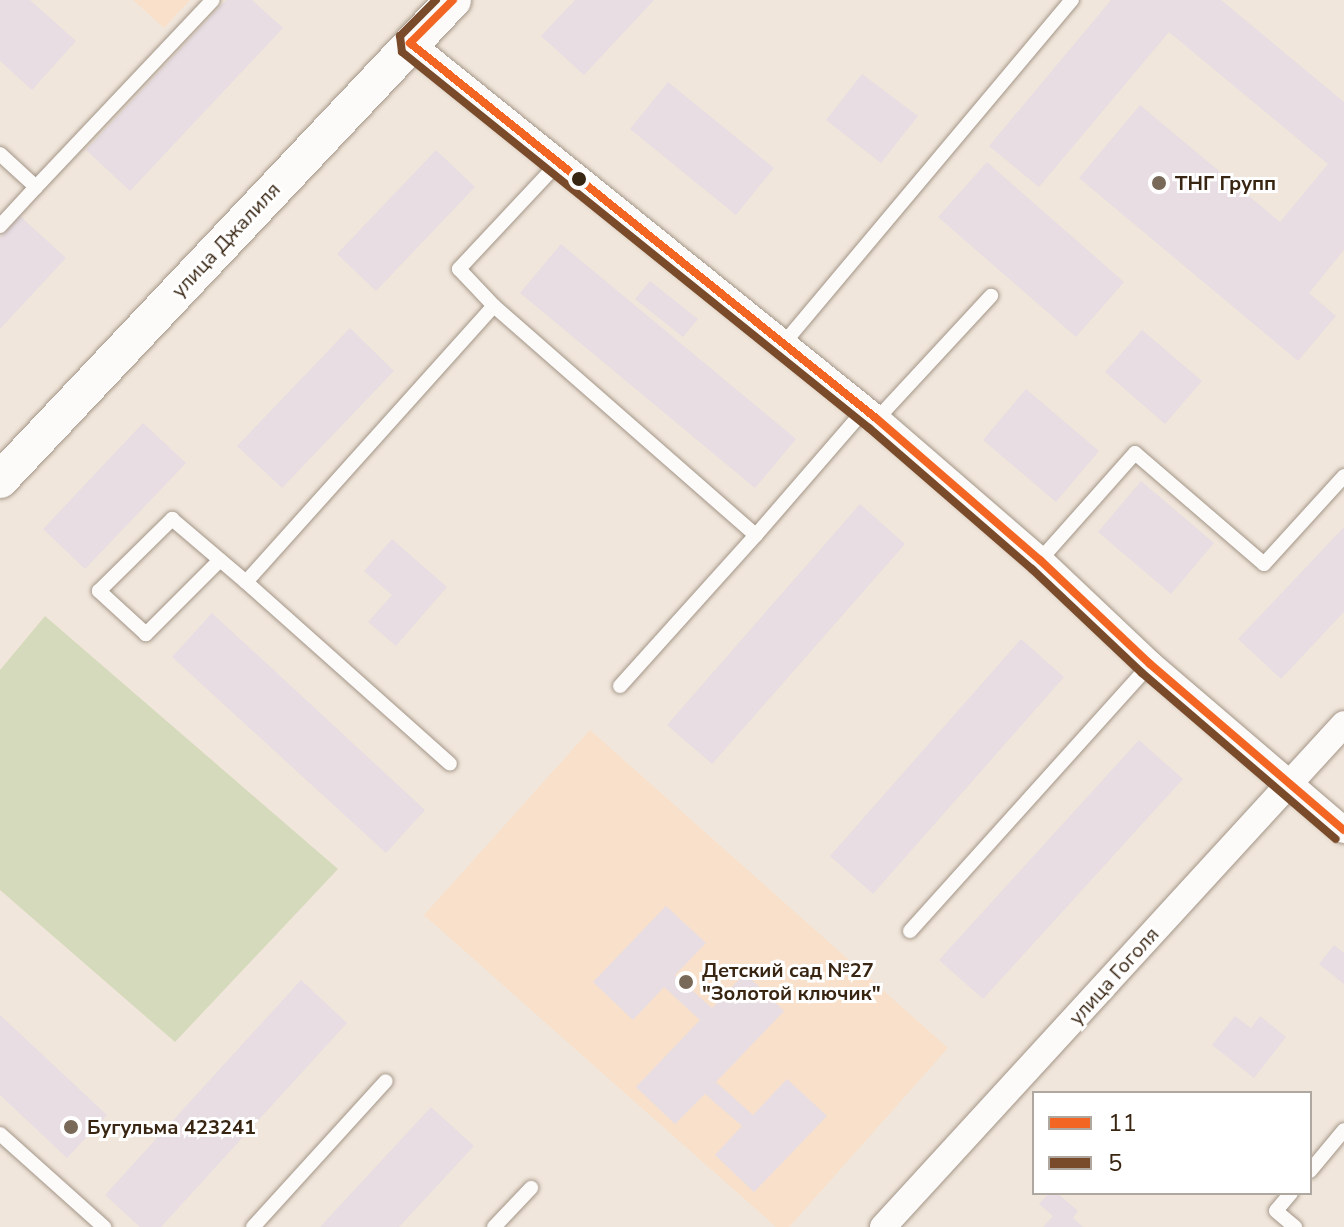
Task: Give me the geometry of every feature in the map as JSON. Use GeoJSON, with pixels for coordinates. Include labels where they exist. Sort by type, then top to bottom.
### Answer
{"type":"FeatureCollection","features":[{"type":"Feature","properties":{"kind":"main road","name":"улица Джалиля"},"geometry":{"type":"LineString","coordinates":[[0,480],[453,0]]}},
{"type":"Feature","properties":{"kind":"street"},"geometry":{"type":"LineString","coordinates":[[410,43],[871,414],[1040,560],[1150,664],[1344,830]]}},
{"type":"Feature","properties":{"kind":"street","name":"улица Гоголя"},"geometry":{"type":"LineString","coordinates":[[883,1227],[1344,724]]}},
{"type":"Feature","properties":{"kind":"lane"},"geometry":{"type":"LineString","coordinates":[[0,226],[213,0]]}},
{"type":"Feature","properties":{"kind":"lane"},"geometry":{"type":"LineString","coordinates":[[784,343],[1072,0]]}},
{"type":"Feature","properties":{"kind":"lane"},"geometry":{"type":"LineString","coordinates":[[0,154],[36,187]]}},
{"type":"Feature","properties":{"kind":"lane"},"geometry":{"type":"LineString","coordinates":[[560,161],[459,269],[494,306],[756,535]]}},
{"type":"Feature","properties":{"kind":"lane"},"geometry":{"type":"LineString","coordinates":[[620,686],[756,535],[871,414],[991,296]]}},
{"type":"Feature","properties":{"kind":"lane"},"geometry":{"type":"LineString","coordinates":[[246,582],[494,306]]}},
{"type":"Feature","properties":{"kind":"lane"},"geometry":{"type":"LineString","coordinates":[[1040,560],[1135,453],[1264,564],[1344,476]]}},
{"type":"Feature","properties":{"kind":"lane"},"geometry":{"type":"LineString","coordinates":[[220,560],[146,634],[99,591],[172,519],[246,582],[450,764]]}},
{"type":"Feature","properties":{"kind":"lane"},"geometry":{"type":"LineString","coordinates":[[910,931],[1150,664]]}},
{"type":"Feature","properties":{"kind":"lane"},"geometry":{"type":"LineString","coordinates":[[253,1227],[386,1081]]}},
{"type":"Feature","properties":{"kind":"lane"},"geometry":{"type":"LineString","coordinates":[[1312,1169],[1344,1130]]}},
{"type":"Feature","properties":{"kind":"lane"},"geometry":{"type":"LineString","coordinates":[[0,1134],[104,1227]]}},
{"type":"Feature","properties":{"kind":"lane"},"geometry":{"type":"LineString","coordinates":[[494,1227],[531,1188]]}},
{"type":"Feature","properties":{"kind":"lane"},"geometry":{"type":"LineString","coordinates":[[1289,1195],[1276,1211],[1295,1227]]}},
{"type":"Feature","properties":{"kind":"shaded area"},"geometry":{"type":"Polygon","coordinates":[[[133,0],[190,0],[164,28],[133,0]]]}},
{"type":"Feature","properties":{"kind":"shaded area","name":"Детский сад №27 \"Золотой ключик\""},"geometry":{"type":"Polygon","coordinates":[[[590,730],[948,1048],[789,1227],[776,1227],[424,915],[590,730]]]}},
{"type":"Feature","properties":{"kind":"green space"},"geometry":{"type":"Polygon","coordinates":[[[45,616],[338,869],[175,1042],[0,890],[0,670],[45,616]]]}},
{"type":"Feature","properties":{"kind":"building"},"geometry":{"type":"Polygon","coordinates":[[[0,0],[30,0],[76,41],[32,90],[0,61],[0,0]]]}},
{"type":"Feature","properties":{"kind":"building"},"geometry":{"type":"Polygon","coordinates":[[[226,0],[252,0],[283,28],[130,191],[86,150],[226,0]]]}},
{"type":"Feature","properties":{"kind":"building"},"geometry":{"type":"Polygon","coordinates":[[[575,0],[654,0],[584,75],[541,36],[575,0]]]}},
{"type":"Feature","properties":{"kind":"building","name":"ТНГ Групп"},"geometry":{"type":"Polygon","coordinates":[[[1111,0],[1221,0],[1344,102],[1344,250],[1309,293],[1336,316],[1298,361],[1079,178],[1140,105],[1280,222],[1328,164],[1169,32],[1039,187],[989,146],[1111,0]]]}},
{"type":"Feature","properties":{"kind":"building"},"geometry":{"type":"Polygon","coordinates":[[[862,74],[918,116],[881,163],[826,120],[862,74]]]}},
{"type":"Feature","properties":{"kind":"building"},"geometry":{"type":"Polygon","coordinates":[[[668,82],[774,168],[736,215],[630,129],[668,82]]]}},
{"type":"Feature","properties":{"kind":"building"},"geometry":{"type":"Polygon","coordinates":[[[436,150],[475,187],[376,291],[337,254],[436,150]]]}},
{"type":"Feature","properties":{"kind":"building"},"geometry":{"type":"Polygon","coordinates":[[[987,162],[1124,282],[1076,337],[938,217],[987,162]]]}},
{"type":"Feature","properties":{"kind":"building"},"geometry":{"type":"Polygon","coordinates":[[[20,216],[66,258],[0,329],[0,237],[20,216]]]}},
{"type":"Feature","properties":{"kind":"building"},"geometry":{"type":"Polygon","coordinates":[[[561,244],[796,439],[755,488],[520,293],[561,244]]]}},
{"type":"Feature","properties":{"kind":"building"},"geometry":{"type":"Polygon","coordinates":[[[650,281],[698,319],[683,337],[635,299],[650,281]]]}},
{"type":"Feature","properties":{"kind":"building"},"geometry":{"type":"Polygon","coordinates":[[[350,328],[394,371],[282,488],[237,446],[350,328]]]}},
{"type":"Feature","properties":{"kind":"building"},"geometry":{"type":"Polygon","coordinates":[[[1142,330],[1202,381],[1165,424],[1105,372],[1142,330]]]}},
{"type":"Feature","properties":{"kind":"building"},"geometry":{"type":"Polygon","coordinates":[[[1026,389],[1099,451],[1056,502],[983,440],[1026,389]]]}},
{"type":"Feature","properties":{"kind":"building"},"geometry":{"type":"Polygon","coordinates":[[[143,423],[186,463],[85,569],[43,529],[143,423]]]}},
{"type":"Feature","properties":{"kind":"building"},"geometry":{"type":"Polygon","coordinates":[[[1141,481],[1214,543],[1171,594],[1098,532],[1141,481]]]}},
{"type":"Feature","properties":{"kind":"building"},"geometry":{"type":"Polygon","coordinates":[[[860,504],[905,544],[712,764],[667,725],[860,504]]]}},
{"type":"Feature","properties":{"kind":"building"},"geometry":{"type":"Polygon","coordinates":[[[1344,527],[1344,612],[1281,679],[1238,639],[1344,527]]]}},
{"type":"Feature","properties":{"kind":"building"},"geometry":{"type":"Polygon","coordinates":[[[392,539],[447,587],[396,646],[368,622],[392,595],[364,571],[392,539]]]}},
{"type":"Feature","properties":{"kind":"building"},"geometry":{"type":"Polygon","coordinates":[[[212,613],[425,810],[386,853],[172,657],[212,613]]]}},
{"type":"Feature","properties":{"kind":"building"},"geometry":{"type":"Polygon","coordinates":[[[1021,639],[1064,677],[873,894],[830,856],[1021,639]]]}},
{"type":"Feature","properties":{"kind":"building"},"geometry":{"type":"Polygon","coordinates":[[[1139,740],[1183,779],[983,999],[939,960],[1139,740]]]}},
{"type":"Feature","properties":{"kind":"building"},"geometry":{"type":"Polygon","coordinates":[[[666,906],[706,943],[675,975],[712,1008],[745,973],[784,1011],[716,1082],[753,1115],[787,1079],[827,1116],[754,1192],[715,1155],[742,1126],[705,1094],[675,1124],[636,1087],[700,1020],[664,987],[633,1020],[593,982],[666,906]]]}},
{"type":"Feature","properties":{"kind":"building"},"geometry":{"type":"Polygon","coordinates":[[[1334,945],[1344,953],[1344,984],[1319,964],[1334,945]]]}},
{"type":"Feature","properties":{"kind":"building"},"geometry":{"type":"Polygon","coordinates":[[[301,980],[347,1023],[161,1227],[140,1227],[105,1195],[301,980]]]}},
{"type":"Feature","properties":{"kind":"building"},"geometry":{"type":"Polygon","coordinates":[[[0,1015],[107,1115],[67,1158],[0,1095],[0,1015]]]}},
{"type":"Feature","properties":{"kind":"building"},"geometry":{"type":"Polygon","coordinates":[[[1235,1016],[1251,1028],[1260,1016],[1286,1037],[1254,1078],[1212,1045],[1235,1016]]]}},
{"type":"Feature","properties":{"kind":"building"},"geometry":{"type":"Polygon","coordinates":[[[431,1107],[474,1146],[399,1227],[320,1227],[431,1107]]]}},
{"type":"Feature","properties":{"kind":"building"},"geometry":{"type":"Polygon","coordinates":[[[1047,1195],[1059,1195],[1078,1211],[1073,1218],[1083,1227],[1043,1227],[1053,1216],[1039,1204],[1047,1195]]]}},
{"type":"Feature","properties":{"kind":"transit line","name":"5"},"geometry":{"type":"LineString","coordinates":[[436,0],[400,36],[402,52],[869,428],[1032,569],[1142,673],[1336,839]]}},
{"type":"Feature","properties":{"kind":"transit line","name":"11"},"geometry":{"type":"LineString","coordinates":[[453,0],[410,43],[877,419],[1040,560],[1150,664],[1344,830]]}},
{"type":"Feature","properties":{"kind":"place","name":"ТНГ Групп"},"geometry":{"type":"Point","coordinates":[1159,183]}},
{"type":"Feature","properties":{"kind":"place","name":"Детский сад №27 \"Золотой ключик\""},"geometry":{"type":"Point","coordinates":[686,982]}},
{"type":"Feature","properties":{"kind":"place","name":"Бугульма 423241"},"geometry":{"type":"Point","coordinates":[71,1127]}}]}
